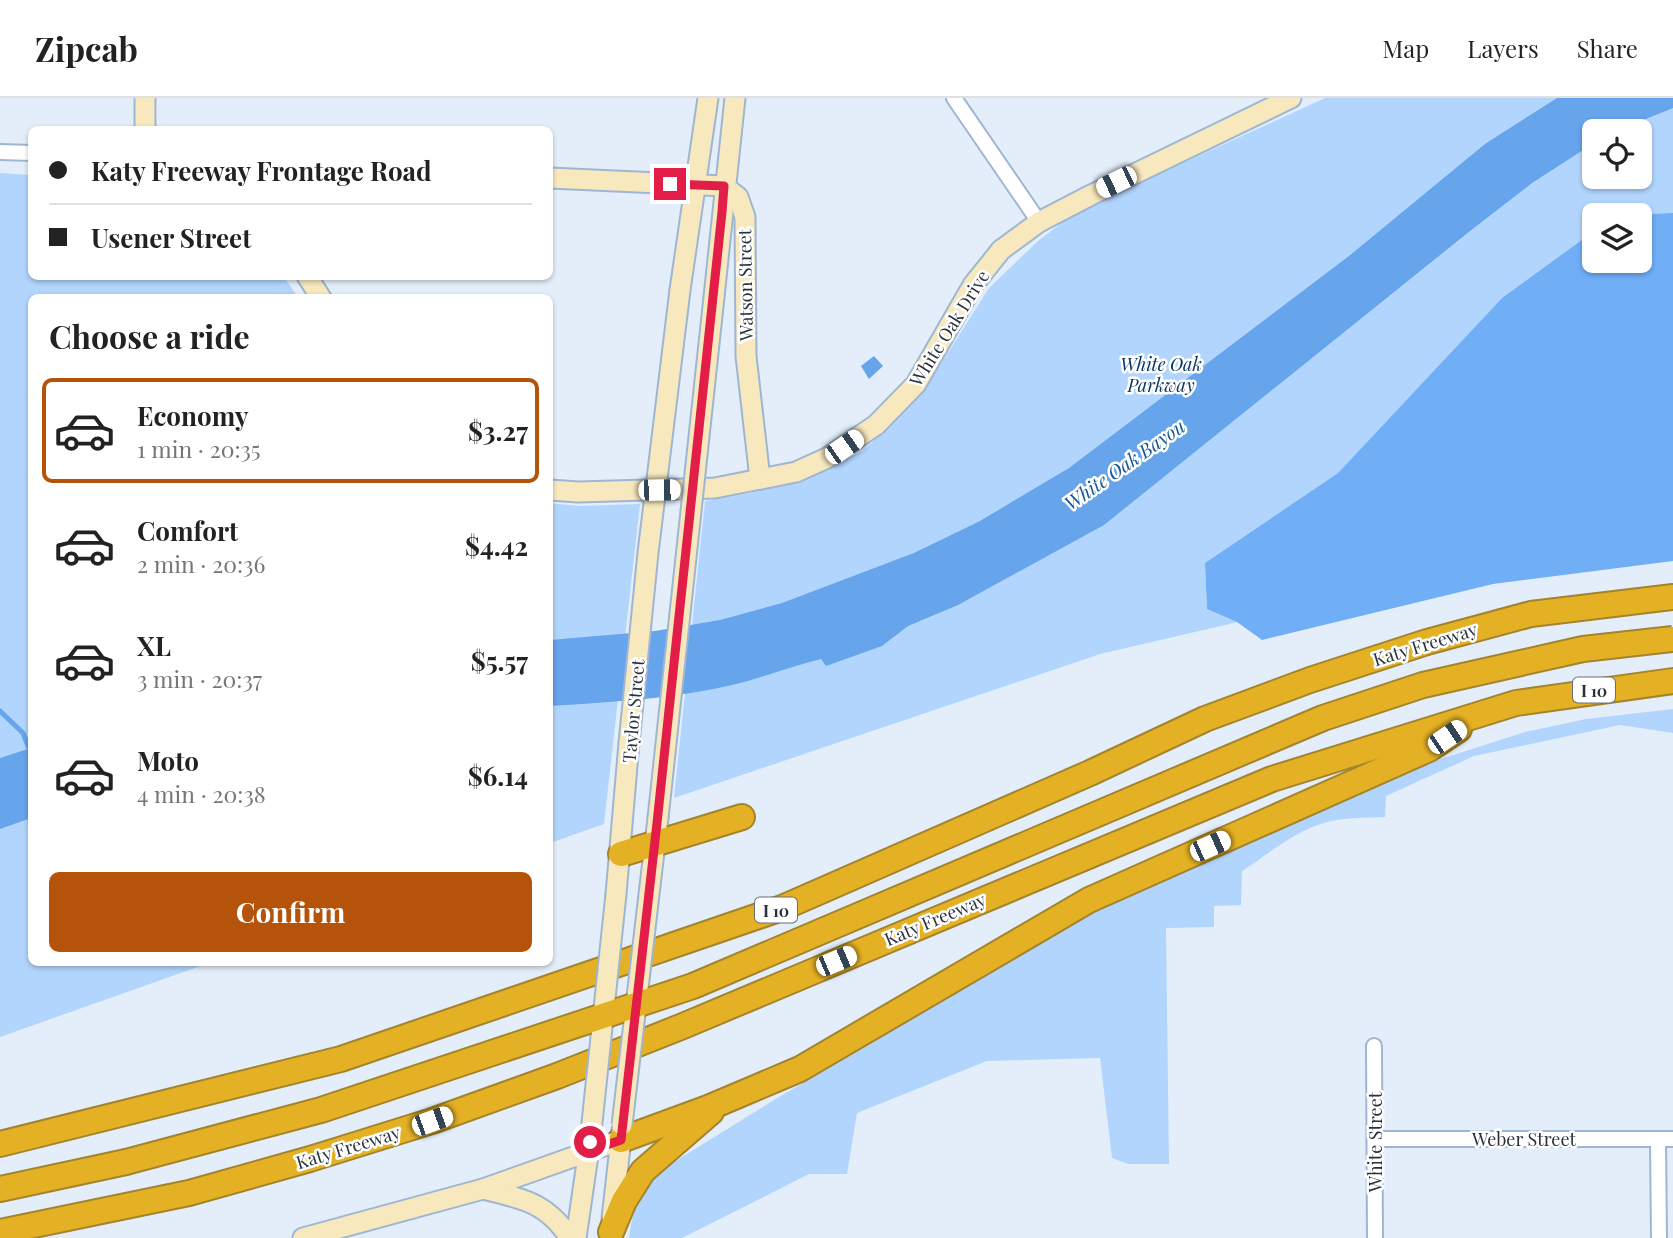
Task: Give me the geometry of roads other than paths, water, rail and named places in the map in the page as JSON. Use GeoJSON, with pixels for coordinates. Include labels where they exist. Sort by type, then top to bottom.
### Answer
{"type":"FeatureCollection","features":[{"type":"Feature","properties":{"kind":"highway","name":"Katy Freeway"},"geometry":{"type":"LineString","coordinates":[[0,1144],[341,1059],[782,908],[1090,773],[1205,719],[1310,680],[1427,642],[1531,614],[1673,597]]}},
{"type":"Feature","properties":{"kind":"highway"},"geometry":{"type":"LineString","coordinates":[[0,1189],[126,1162],[321,1110],[693,986],[1323,718],[1423,685],[1583,649],[1673,639]]}},
{"type":"Feature","properties":{"kind":"highway","name":"Katy Freeway"},"geometry":{"type":"LineString","coordinates":[[0,1232],[189,1193],[432,1121],[683,1026],[1272,779],[1516,703],[1673,681]]}},
{"type":"Feature","properties":{"kind":"highway"},"geometry":{"type":"LineString","coordinates":[[621,1132],[722,1102],[800,1069],[1089,900],[1429,749],[1482,713]]}},
{"type":"Feature","properties":{"kind":"highway"},"geometry":{"type":"LineString","coordinates":[[621,854],[742,817]]}},
{"type":"Feature","properties":{"kind":"highway"},"geometry":{"type":"LineString","coordinates":[[610,1235],[624,1201],[643,1171],[722,1102]]}},
{"type":"Feature","properties":{"kind":"main road"},"geometry":{"type":"LineString","coordinates":[[145,98],[145,126]]}},
{"type":"Feature","properties":{"kind":"main road"},"geometry":{"type":"LineString","coordinates":[[696,185],[708,98]]}},
{"type":"Feature","properties":{"kind":"main road"},"geometry":{"type":"LineString","coordinates":[[553,178],[724,186],[735,98]]}},
{"type":"Feature","properties":{"kind":"main road","name":"White Oak Drive"},"geometry":{"type":"LineString","coordinates":[[553,490],[578,492],[715,488],[796,472],[827,458],[876,425],[916,384],[980,276],[1001,250],[1039,222],[1263,104],[1291,98]]}},
{"type":"Feature","properties":{"kind":"main road","name":"Taylor Street"},"geometry":{"type":"LineString","coordinates":[[576,1238],[589,1147],[621,854],[648,553],[680,290],[696,185]]}},
{"type":"Feature","properties":{"kind":"main road","name":"Taylor Street"},"geometry":{"type":"LineString","coordinates":[[610,1235],[658,818],[724,186]]}},
{"type":"Feature","properties":{"kind":"main road","name":"Watson Street"},"geometry":{"type":"LineString","coordinates":[[724,186],[738,197],[745,217],[746,356],[760,479]]}},
{"type":"Feature","properties":{"kind":"main road"},"geometry":{"type":"LineString","coordinates":[[303,1238],[483,1189],[621,1132]]}},
{"type":"Feature","properties":{"kind":"main road"},"geometry":{"type":"LineString","coordinates":[[483,1189],[522,1198],[550,1212],[570,1238]]}},
{"type":"Feature","properties":{"kind":"street"},"geometry":{"type":"LineString","coordinates":[[954,98],[1039,222]]}},
{"type":"Feature","properties":{"kind":"street"},"geometry":{"type":"LineString","coordinates":[[0,152],[28,153]]}},
{"type":"Feature","properties":{"kind":"street","name":"White Street"},"geometry":{"type":"LineString","coordinates":[[1374,1046],[1375,1238]]}},
{"type":"Feature","properties":{"kind":"street","name":"Weber Street"},"geometry":{"type":"LineString","coordinates":[[1376,1139],[1666,1139]]}},
{"type":"Feature","properties":{"kind":"street"},"geometry":{"type":"LineString","coordinates":[[1659,1238],[1666,1139]]}},
{"type":"Feature","properties":{"kind":"water","name":"White Oak Bayou"},"geometry":{"type":"Polygon","coordinates":[[[1557,98],[1673,98],[1673,108],[1646,119],[1582,119],[1582,151],[1532,183],[1470,231],[1104,525],[958,605],[908,626],[882,646],[826,666],[821,659],[700,692],[553,706],[553,640],[655,631],[720,620],[782,603],[914,553],[980,521],[1069,468],[1349,256],[1485,144],[1557,98]]]}},
{"type":"Feature","properties":{"kind":"water"},"geometry":{"type":"Polygon","coordinates":[[[874,356],[883,366],[869,379],[861,366],[874,356]]]}},
{"type":"Feature","properties":{"kind":"water"},"geometry":{"type":"Polygon","coordinates":[[[28,749],[28,819],[0,829],[0,758],[28,749]]]}},
{"type":"Feature","properties":{"kind":"waterway"},"geometry":{"type":"LineString","coordinates":[[0,711],[23,733],[28,746]]}},
{"type":"Feature","properties":{"kind":"park label","name":"White Oak Parkway"},"geometry":{"type":"Point","coordinates":[1161,374]}}]}
